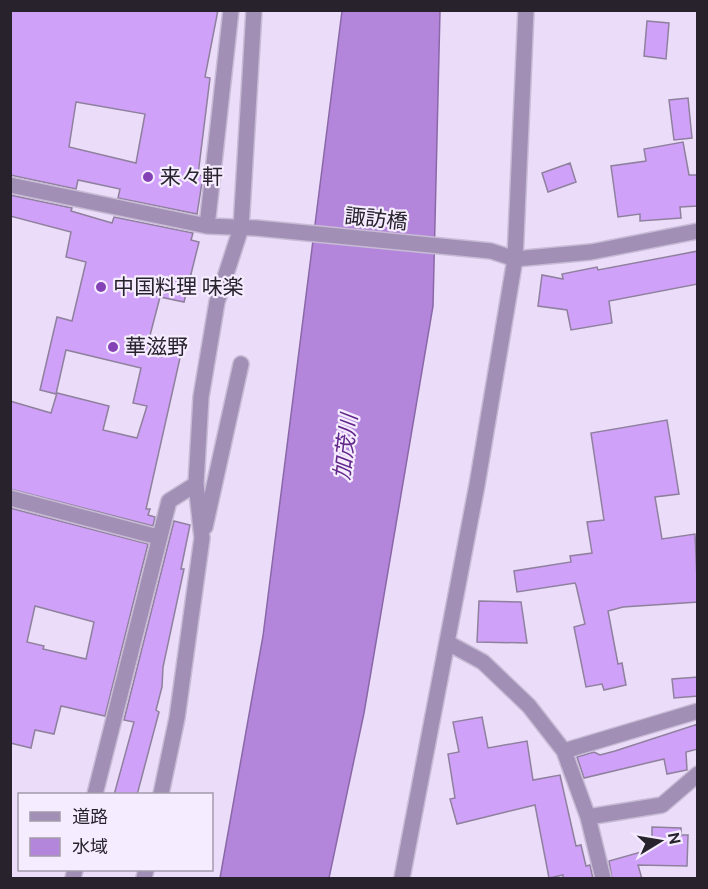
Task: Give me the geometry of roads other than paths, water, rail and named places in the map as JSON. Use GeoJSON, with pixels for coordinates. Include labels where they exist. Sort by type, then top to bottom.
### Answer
{"type":"FeatureCollection","features":[{"type":"Feature","properties":{"kind":"street"},"geometry":{"type":"LineString","coordinates":[[207,226],[231,10]]}},
{"type":"Feature","properties":{"kind":"street"},"geometry":{"type":"LineString","coordinates":[[202,538],[196,484],[201,397],[217,302],[249,228],[254,10]]}},
{"type":"Feature","properties":{"kind":"street"},"geometry":{"type":"LineString","coordinates":[[402,879],[448,643],[514,259],[526,10]]}},
{"type":"Feature","properties":{"kind":"street","name":"諏訪橋"},"geometry":{"type":"LineString","coordinates":[[10,185],[207,226],[491,251],[514,259]]}},
{"type":"Feature","properties":{"kind":"street"},"geometry":{"type":"LineString","coordinates":[[514,259],[591,252],[698,231]]}},
{"type":"Feature","properties":{"kind":"street"},"geometry":{"type":"LineString","coordinates":[[161,793],[177,718],[202,538],[241,364]]}},
{"type":"Feature","properties":{"kind":"street"},"geometry":{"type":"LineString","coordinates":[[95,793],[158,537],[169,501],[196,484]]}},
{"type":"Feature","properties":{"kind":"street"},"geometry":{"type":"LineString","coordinates":[[10,498],[158,537]]}},
{"type":"Feature","properties":{"kind":"street"},"geometry":{"type":"LineString","coordinates":[[448,643],[483,662],[529,706],[564,751],[588,817],[602,878]]}},
{"type":"Feature","properties":{"kind":"street"},"geometry":{"type":"LineString","coordinates":[[564,751],[698,711]]}},
{"type":"Feature","properties":{"kind":"street"},"geometry":{"type":"LineString","coordinates":[[588,817],[662,805],[698,774]]}},
{"type":"Feature","properties":{"kind":"water","name":"加茂川"},"geometry":{"type":"Polygon","coordinates":[[[342,11],[440,11],[433,306],[364,713],[329,878],[220,878],[263,636],[342,11]]]}},
{"type":"Feature","properties":{"kind":"place","name":"来々軒"},"geometry":{"type":"Point","coordinates":[148,177]}},
{"type":"Feature","properties":{"kind":"place","name":"中国料理 味楽"},"geometry":{"type":"Point","coordinates":[101,287]}},
{"type":"Feature","properties":{"kind":"place","name":"華滋野"},"geometry":{"type":"Point","coordinates":[113,347]}}]}
